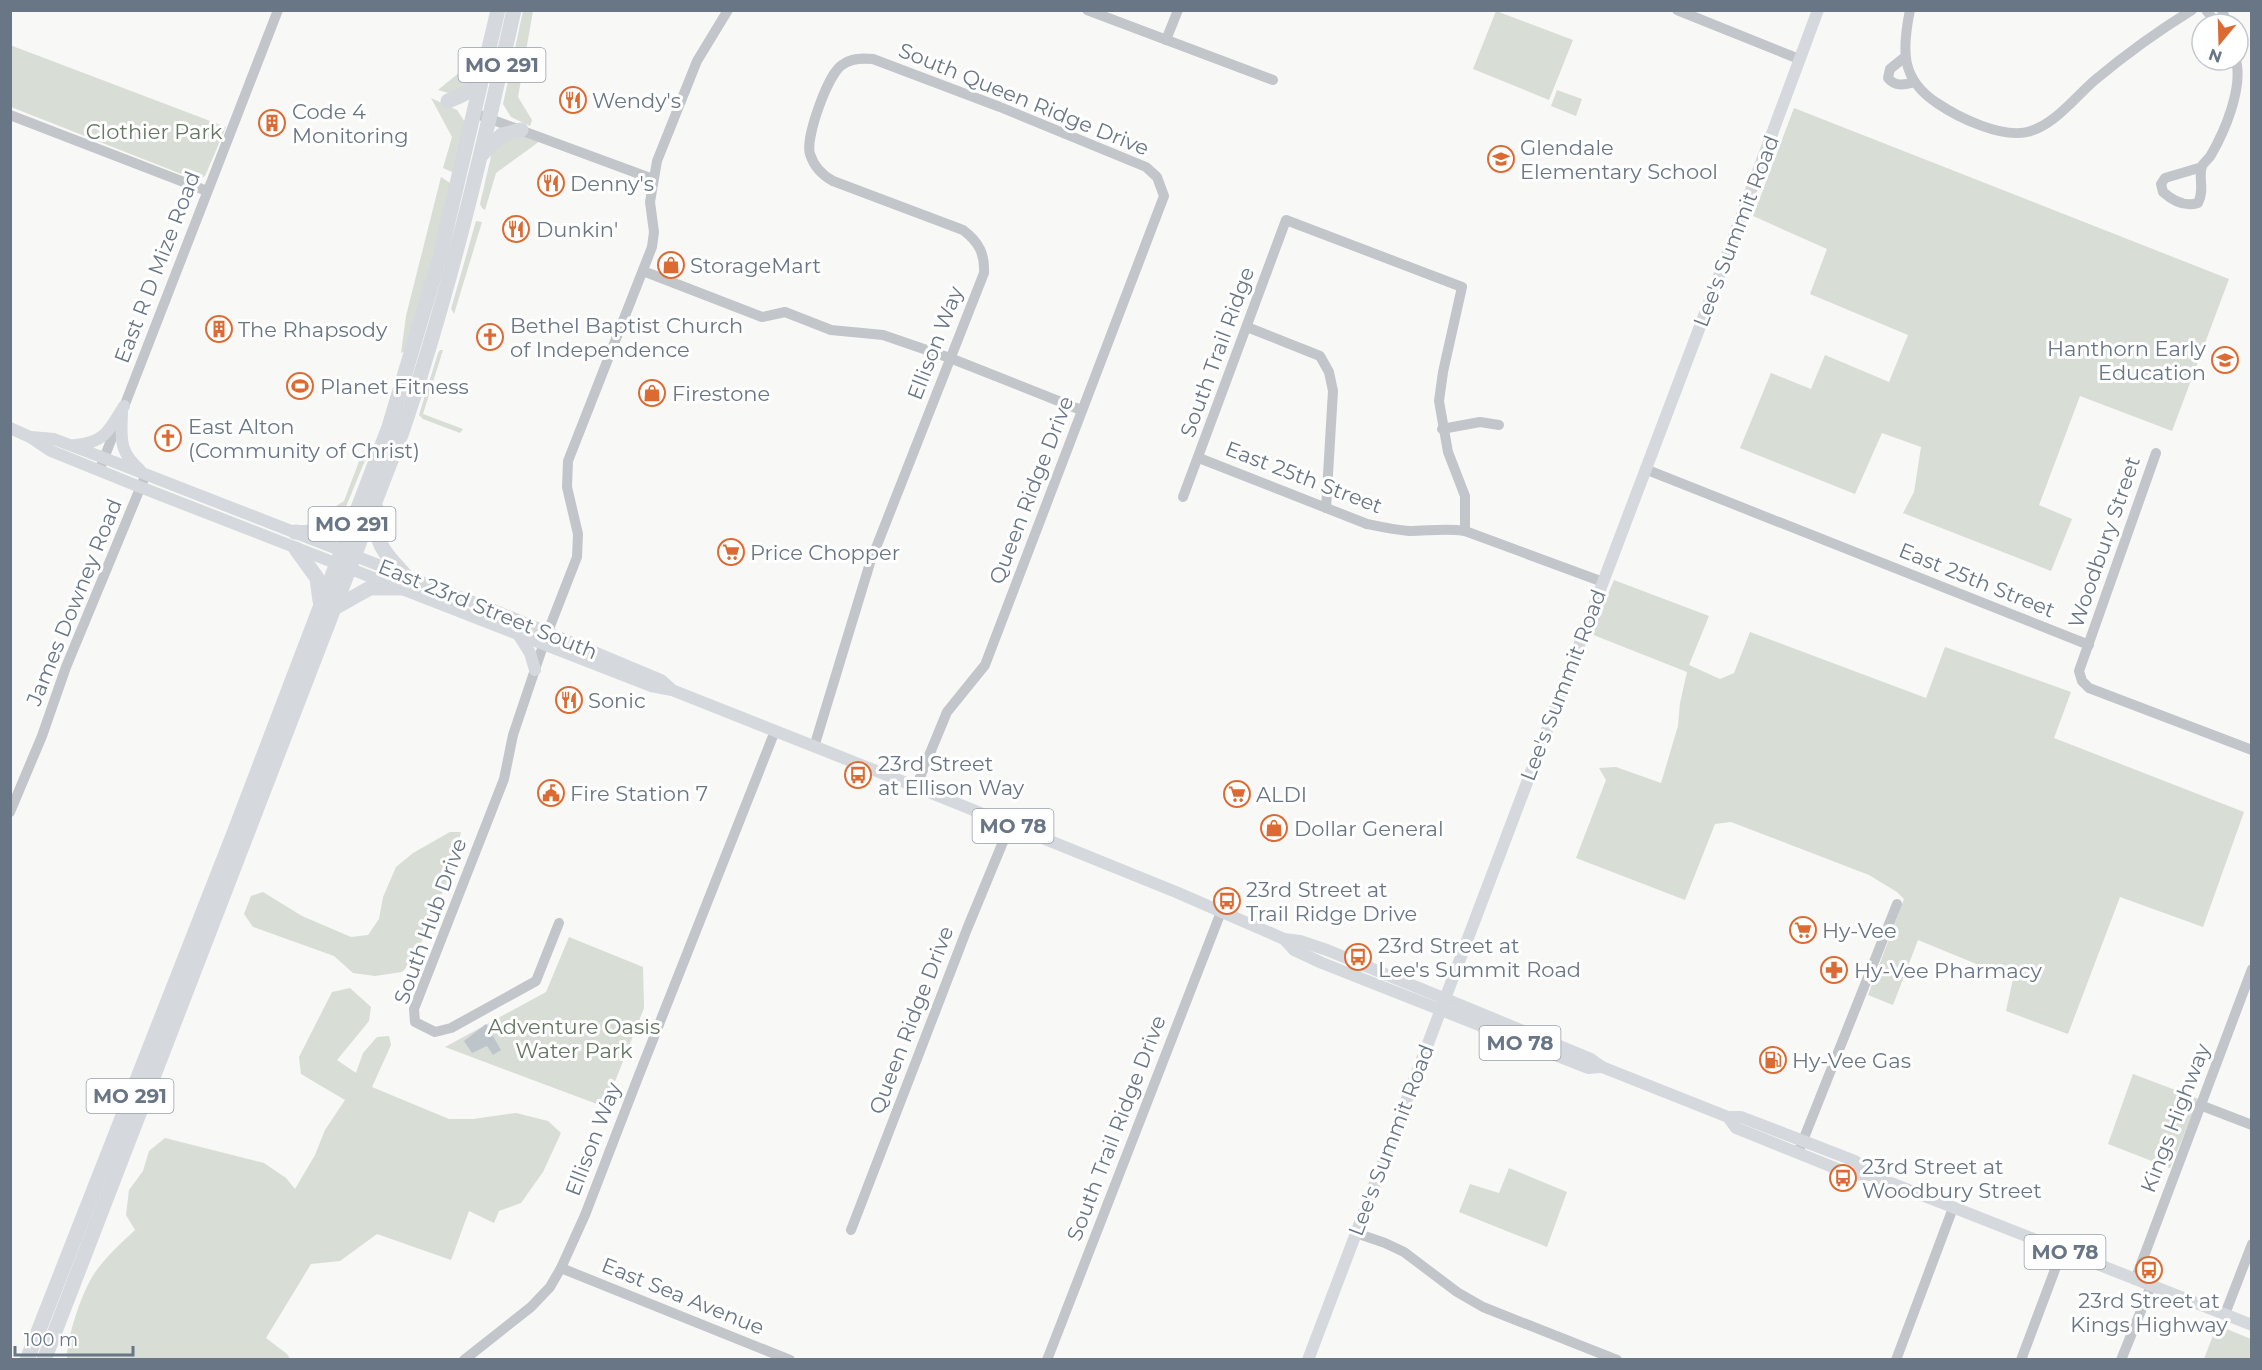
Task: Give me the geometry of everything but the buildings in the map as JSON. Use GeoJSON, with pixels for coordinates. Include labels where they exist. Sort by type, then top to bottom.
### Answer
{"type":"FeatureCollection","features":[{"type":"Feature","properties":{"kind":"highway","name":"MO 291"},"geometry":{"type":"LineString","coordinates":[[44,1359],[336,607],[357,511],[389,427],[440,256],[498,10]]}},
{"type":"Feature","properties":{"kind":"highway","name":"MO 291"},"geometry":{"type":"LineString","coordinates":[[27,1359],[234,833],[319,608],[377,496],[402,432],[424,368],[455,260],[514,10]]}},
{"type":"Feature","properties":{"kind":"highway"},"geometry":{"type":"LineString","coordinates":[[448,101],[468,92],[483,76]]}},
{"type":"Feature","properties":{"kind":"highway"},"geometry":{"type":"LineString","coordinates":[[481,155],[502,135],[521,130]]}},
{"type":"Feature","properties":{"kind":"highway"},"geometry":{"type":"LineString","coordinates":[[336,607],[370,588],[404,582],[378,539],[377,496]]}},
{"type":"Feature","properties":{"kind":"highway"},"geometry":{"type":"LineString","coordinates":[[295,532],[318,533],[328,530],[357,511]]}},
{"type":"Feature","properties":{"kind":"highway"},"geometry":{"type":"LineString","coordinates":[[296,549],[316,578],[320,593],[319,608]]}},
{"type":"Feature","properties":{"kind":"main road","name":"Lee's Summit Road"},"geometry":{"type":"LineString","coordinates":[[1308,1359],[1818,10]]}},
{"type":"Feature","properties":{"kind":"main road"},"geometry":{"type":"LineString","coordinates":[[71,446],[96,441],[108,433],[123,409]]}},
{"type":"Feature","properties":{"kind":"main road"},"geometry":{"type":"LineString","coordinates":[[123,409],[122,445],[126,455],[146,474]]}},
{"type":"Feature","properties":{"kind":"main road","name":"East 23rd Street South"},"geometry":{"type":"LineString","coordinates":[[10,428],[30,437],[51,451],[296,549],[346,559]]}},
{"type":"Feature","properties":{"kind":"main road","name":"East 23rd Street South"},"geometry":{"type":"LineString","coordinates":[[30,437],[54,439],[295,532],[346,559],[404,582],[518,634],[545,639],[661,680],[672,690],[1221,912],[1284,939],[1294,950],[1322,963],[1442,1005],[1588,1068],[1602,1067],[1728,1117],[1741,1117],[1854,1161],[1872,1175],[1953,1208],[2252,1324]]}},
{"type":"Feature","properties":{"kind":"main road","name":"East 23rd Street South"},"geometry":{"type":"LineString","coordinates":[[404,582],[491,609],[545,639]]}},
{"type":"Feature","properties":{"kind":"main road"},"geometry":{"type":"LineString","coordinates":[[518,634],[530,652],[535,670]]}},
{"type":"Feature","properties":{"kind":"main road","name":"East 23rd Street South"},"geometry":{"type":"LineString","coordinates":[[1728,1117],[1736,1128],[1850,1174],[1872,1175]]}},
{"type":"Feature","properties":{"kind":"street","name":"East R D Mize Road"},"geometry":{"type":"LineString","coordinates":[[100,470],[278,10]]}},
{"type":"Feature","properties":{"kind":"street","name":"South Hub Drive"},"geometry":{"type":"LineString","coordinates":[[559,922],[536,981],[451,1028],[435,1032],[415,1022],[414,1009],[504,779],[513,735],[545,639],[577,556],[577,523],[567,487],[568,462],[643,271],[653,239],[650,202],[657,161],[697,61],[728,10]]}},
{"type":"Feature","properties":{"kind":"street"},"geometry":{"type":"LineString","coordinates":[[1087,10],[1273,80]]}},
{"type":"Feature","properties":{"kind":"street"},"geometry":{"type":"LineString","coordinates":[[1167,40],[1178,10]]}},
{"type":"Feature","properties":{"kind":"street"},"geometry":{"type":"LineString","coordinates":[[1677,10],[1799,59]]}},
{"type":"Feature","properties":{"kind":"street"},"geometry":{"type":"LineString","coordinates":[[1910,10],[1905,36],[1905,57],[1907,69],[1914,82],[1932,100],[1944,108],[1992,129],[2010,134],[2028,132],[2043,126],[2094,81],[2158,31],[2192,10]]}},
{"type":"Feature","properties":{"kind":"street"},"geometry":{"type":"LineString","coordinates":[[1905,57],[1890,69],[1888,78],[1897,84],[1906,85],[1914,82]]}},
{"type":"Feature","properties":{"kind":"street","name":"South Queen Ridge Drive"},"geometry":{"type":"LineString","coordinates":[[854,59],[873,59],[1000,107],[1146,167],[1157,177],[1164,196]]}},
{"type":"Feature","properties":{"kind":"street","name":"Ellison Way"},"geometry":{"type":"LineString","coordinates":[[814,747],[870,563],[984,273],[981,250],[974,238],[963,230],[833,181],[817,169],[809,153],[808,139],[833,74],[842,65],[854,59]]}},
{"type":"Feature","properties":{"kind":"street"},"geometry":{"type":"LineString","coordinates":[[2202,167],[2211,155],[2229,116],[2239,77],[2238,72]]}},
{"type":"Feature","properties":{"kind":"street"},"geometry":{"type":"LineString","coordinates":[[474,113],[653,179]]}},
{"type":"Feature","properties":{"kind":"street"},"geometry":{"type":"LineString","coordinates":[[10,115],[207,191]]}},
{"type":"Feature","properties":{"kind":"street","name":"Queen Ridge Drive"},"geometry":{"type":"LineString","coordinates":[[916,787],[947,712],[985,665],[1164,196]]}},
{"type":"Feature","properties":{"kind":"street","name":"South Trail Ridge"},"geometry":{"type":"LineString","coordinates":[[1183,496],[1287,220],[1462,287],[1440,392],[1443,429]]}},
{"type":"Feature","properties":{"kind":"street"},"geometry":{"type":"LineString","coordinates":[[643,271],[762,317],[785,312],[831,330],[883,335],[950,358],[1081,410]]}},
{"type":"Feature","properties":{"kind":"street"},"geometry":{"type":"LineString","coordinates":[[1247,327],[1320,356],[1329,372],[1333,391],[1326,508]]}},
{"type":"Feature","properties":{"kind":"street"},"geometry":{"type":"LineString","coordinates":[[1466,531],[1465,496],[1448,452],[1443,429],[1480,422],[1499,425]]}},
{"type":"Feature","properties":{"kind":"street","name":"Woodbury Street"},"geometry":{"type":"LineString","coordinates":[[2089,645],[2156,453]]}},
{"type":"Feature","properties":{"kind":"street","name":"East 25th Street"},"geometry":{"type":"LineString","coordinates":[[1199,458],[1367,524],[1410,531],[1445,528],[1466,531],[1603,582]]}},
{"type":"Feature","properties":{"kind":"street","name":"East 25th Street"},"geometry":{"type":"LineString","coordinates":[[1646,469],[2089,645]]}},
{"type":"Feature","properties":{"kind":"street","name":"James Downey Road"},"geometry":{"type":"LineString","coordinates":[[10,812],[42,736],[66,667],[146,474]]}},
{"type":"Feature","properties":{"kind":"street"},"geometry":{"type":"LineString","coordinates":[[2089,645],[2079,671],[2082,681],[2089,688],[2252,750]]}},
{"type":"Feature","properties":{"kind":"street","name":"Ellison Way"},"geometry":{"type":"LineString","coordinates":[[464,1359],[531,1307],[550,1287],[561,1268],[585,1215],[775,731]]}},
{"type":"Feature","properties":{"kind":"street","name":"Queen Ridge Drive"},"geometry":{"type":"LineString","coordinates":[[851,1230],[967,929],[1010,825]]}},
{"type":"Feature","properties":{"kind":"street"},"geometry":{"type":"LineString","coordinates":[[1798,1153],[1897,904]]}},
{"type":"Feature","properties":{"kind":"street","name":"South Trail Ridge Drive"},"geometry":{"type":"LineString","coordinates":[[1047,1359],[1221,912]]}},
{"type":"Feature","properties":{"kind":"street","name":"Kings Highway"},"geometry":{"type":"LineString","coordinates":[[2135,1280],[2252,969]]}},
{"type":"Feature","properties":{"kind":"street"},"geometry":{"type":"LineString","coordinates":[[2200,1105],[2252,1125]]}},
{"type":"Feature","properties":{"kind":"street"},"geometry":{"type":"LineString","coordinates":[[1896,1359],[1953,1208]]}},
{"type":"Feature","properties":{"kind":"street"},"geometry":{"type":"LineString","coordinates":[[1356,1233],[1404,1252],[1457,1292],[1483,1307],[1617,1359]]}},
{"type":"Feature","properties":{"kind":"street"},"geometry":{"type":"LineString","coordinates":[[2225,1314],[2252,1244]]}},
{"type":"Feature","properties":{"kind":"street"},"geometry":{"type":"LineString","coordinates":[[2021,1359],[2062,1251]]}},
{"type":"Feature","properties":{"kind":"street","name":"East Sea Avenue"},"geometry":{"type":"LineString","coordinates":[[561,1268],[790,1359]]}},
{"type":"Feature","properties":{"kind":"street"},"geometry":{"type":"LineString","coordinates":[[2121,1359],[2151,1286]]}},
{"type":"Feature","properties":{"kind":"green space"},"geometry":{"type":"Polygon","coordinates":[[[523,11],[533,11],[518,97],[532,120],[530,126],[511,117],[503,104],[523,11]]]}},
{"type":"Feature","properties":{"kind":"green space"},"geometry":{"type":"Polygon","coordinates":[[[1496,11],[1573,40],[1549,100],[1473,69],[1496,11]]]}},
{"type":"Feature","properties":{"kind":"green space","name":"Clothier Park"},"geometry":{"type":"Polygon","coordinates":[[[10,45],[226,127],[205,176],[194,179],[11,107],[10,45]]]}},
{"type":"Feature","properties":{"kind":"green space"},"geometry":{"type":"Polygon","coordinates":[[[474,50],[480,54],[475,79],[452,94],[438,90],[471,63],[474,50]]]}},
{"type":"Feature","properties":{"kind":"green space"},"geometry":{"type":"Polygon","coordinates":[[[1557,90],[1582,99],[1576,116],[1551,106],[1557,90]]]}},
{"type":"Feature","properties":{"kind":"green space"},"geometry":{"type":"Polygon","coordinates":[[[431,98],[457,110],[465,122],[452,172],[443,168],[452,137],[431,98]]]}},
{"type":"Feature","properties":{"kind":"green space"},"geometry":{"type":"Polygon","coordinates":[[[1794,108],[2229,279],[2172,431],[2080,396],[2039,505],[2072,519],[2051,571],[1903,513],[1914,492],[1921,447],[1882,433],[1855,494],[1740,448],[1771,373],[1811,389],[1825,355],[1889,382],[1908,335],[1810,294],[1827,249],[1753,216],[1794,108]]]}},
{"type":"Feature","properties":{"kind":"green space"},"geometry":{"type":"Polygon","coordinates":[[[518,134],[540,141],[496,173],[485,210],[480,204],[492,152],[496,145],[518,134]]]}},
{"type":"Feature","properties":{"kind":"green space"},"geometry":{"type":"Polygon","coordinates":[[[441,177],[450,183],[451,187],[407,350],[401,353],[406,316],[441,177]]]}},
{"type":"Feature","properties":{"kind":"green space"},"geometry":{"type":"Polygon","coordinates":[[[476,221],[482,222],[454,314],[451,309],[476,221]]]}},
{"type":"Feature","properties":{"kind":"green space"},"geometry":{"type":"Polygon","coordinates":[[[440,350],[443,350],[423,414],[463,429],[460,433],[423,419],[419,415],[440,350]]]}},
{"type":"Feature","properties":{"kind":"green space"},"geometry":{"type":"Polygon","coordinates":[[[363,451],[367,454],[366,458],[343,514],[339,519],[302,528],[344,501],[363,451]]]}},
{"type":"Feature","properties":{"kind":"green space"},"geometry":{"type":"Polygon","coordinates":[[[1614,580],[1709,616],[1689,665],[1720,679],[1734,673],[1750,632],[1926,698],[1945,647],[2071,692],[2054,738],[2244,812],[2203,927],[2120,897],[2068,1034],[2006,1011],[2013,979],[1918,940],[1893,1005],[1868,995],[1904,899],[1897,892],[1869,875],[1731,822],[1715,824],[1685,900],[1576,858],[1606,780],[1599,768],[1616,767],[1661,783],[1678,726],[1680,703],[1687,672],[1591,634],[1614,580]]]}},
{"type":"Feature","properties":{"kind":"green space"},"geometry":{"type":"Polygon","coordinates":[[[450,832],[461,832],[452,870],[414,959],[402,972],[375,976],[353,973],[334,956],[253,927],[244,914],[251,896],[263,892],[302,916],[351,937],[368,935],[379,919],[383,897],[396,867],[413,853],[450,832]]]}},
{"type":"Feature","properties":{"kind":"green space","name":"Adventure Oasis Water Park"},"geometry":{"type":"Polygon","coordinates":[[[569,937],[643,967],[644,1008],[605,1107],[445,1047],[546,992],[569,937]]]}},
{"type":"Feature","properties":{"kind":"green space"},"geometry":{"type":"Polygon","coordinates":[[[350,988],[371,1007],[369,1021],[337,1060],[356,1073],[363,1053],[377,1037],[389,1036],[391,1045],[372,1087],[449,1119],[473,1119],[516,1113],[548,1121],[561,1133],[543,1172],[521,1203],[499,1211],[494,1223],[469,1211],[451,1260],[377,1234],[340,1261],[311,1264],[266,1338],[290,1359],[67,1359],[72,1327],[91,1279],[105,1260],[135,1230],[126,1215],[129,1190],[143,1171],[149,1151],[165,1138],[264,1163],[286,1178],[295,1189],[315,1155],[325,1130],[345,1100],[301,1074],[299,1057],[332,992],[350,988]]]}},
{"type":"Feature","properties":{"kind":"green space"},"geometry":{"type":"Polygon","coordinates":[[[2133,1074],[2199,1099],[2170,1168],[2108,1144],[2133,1074]]]}},
{"type":"Feature","properties":{"kind":"green space"},"geometry":{"type":"Polygon","coordinates":[[[1509,1168],[1567,1192],[1547,1247],[1459,1212],[1470,1184],[1499,1193],[1509,1168]]]}},
{"type":"Feature","properties":{"kind":"green space"},"geometry":{"type":"Polygon","coordinates":[[[2217,1325],[2251,1339],[2251,1359],[2204,1359],[2217,1325]]]}},
{"type":"Feature","properties":{"kind":"shaded area"},"geometry":{"type":"Polygon","coordinates":[[[486,1024],[501,1050],[493,1055],[487,1046],[472,1053],[464,1041],[486,1024]]]}},
{"type":"Feature","properties":{"kind":"place","name":"Wendy's"},"geometry":{"type":"Point","coordinates":[573,100]}},
{"type":"Feature","properties":{"kind":"place","name":"Code 4 Monitoring"},"geometry":{"type":"Point","coordinates":[272,123]}},
{"type":"Feature","properties":{"kind":"place","name":"Glendale Elementary School"},"geometry":{"type":"Point","coordinates":[1501,159]}},
{"type":"Feature","properties":{"kind":"place","name":"Denny's"},"geometry":{"type":"Point","coordinates":[551,183]}},
{"type":"Feature","properties":{"kind":"place","name":"Dunkin'"},"geometry":{"type":"Point","coordinates":[516,229]}},
{"type":"Feature","properties":{"kind":"place","name":"StorageMart"},"geometry":{"type":"Point","coordinates":[671,265]}},
{"type":"Feature","properties":{"kind":"place","name":"The Rhapsody"},"geometry":{"type":"Point","coordinates":[219,329]}},
{"type":"Feature","properties":{"kind":"place","name":"Bethel Baptist Church of Independence"},"geometry":{"type":"Point","coordinates":[490,337]}},
{"type":"Feature","properties":{"kind":"place","name":"Hanthorn Early Education"},"geometry":{"type":"Point","coordinates":[2225,360]}},
{"type":"Feature","properties":{"kind":"place","name":"Planet Fitness"},"geometry":{"type":"Point","coordinates":[300,386]}},
{"type":"Feature","properties":{"kind":"place","name":"Firestone"},"geometry":{"type":"Point","coordinates":[652,393]}},
{"type":"Feature","properties":{"kind":"place","name":"East Alton (Community of Christ)"},"geometry":{"type":"Point","coordinates":[168,438]}},
{"type":"Feature","properties":{"kind":"place","name":"Price Chopper"},"geometry":{"type":"Point","coordinates":[731,552]}},
{"type":"Feature","properties":{"kind":"place","name":"Sonic"},"geometry":{"type":"Point","coordinates":[569,700]}},
{"type":"Feature","properties":{"kind":"place","name":"23rd Street at Ellison Way"},"geometry":{"type":"Point","coordinates":[858,775]}},
{"type":"Feature","properties":{"kind":"place","name":"Fire Station 7"},"geometry":{"type":"Point","coordinates":[551,793]}},
{"type":"Feature","properties":{"kind":"place","name":"ALDI"},"geometry":{"type":"Point","coordinates":[1237,794]}},
{"type":"Feature","properties":{"kind":"place","name":"Dollar General"},"geometry":{"type":"Point","coordinates":[1274,828]}},
{"type":"Feature","properties":{"kind":"place","name":"23rd Street at Trail Ridge Drive"},"geometry":{"type":"Point","coordinates":[1227,901]}},
{"type":"Feature","properties":{"kind":"place","name":"Hy-Vee"},"geometry":{"type":"Point","coordinates":[1803,930]}},
{"type":"Feature","properties":{"kind":"place","name":"23rd Street at Lee's Summit Road"},"geometry":{"type":"Point","coordinates":[1358,957]}},
{"type":"Feature","properties":{"kind":"place","name":"Hy-Vee Pharmacy"},"geometry":{"type":"Point","coordinates":[1834,970]}},
{"type":"Feature","properties":{"kind":"place","name":"Hy-Vee Gas"},"geometry":{"type":"Point","coordinates":[1773,1060]}},
{"type":"Feature","properties":{"kind":"place","name":"23rd Street at Woodbury Street"},"geometry":{"type":"Point","coordinates":[1843,1178]}},
{"type":"Feature","properties":{"kind":"place","name":"23rd Street at Kings Highway"},"geometry":{"type":"Point","coordinates":[2149,1270]}}]}
